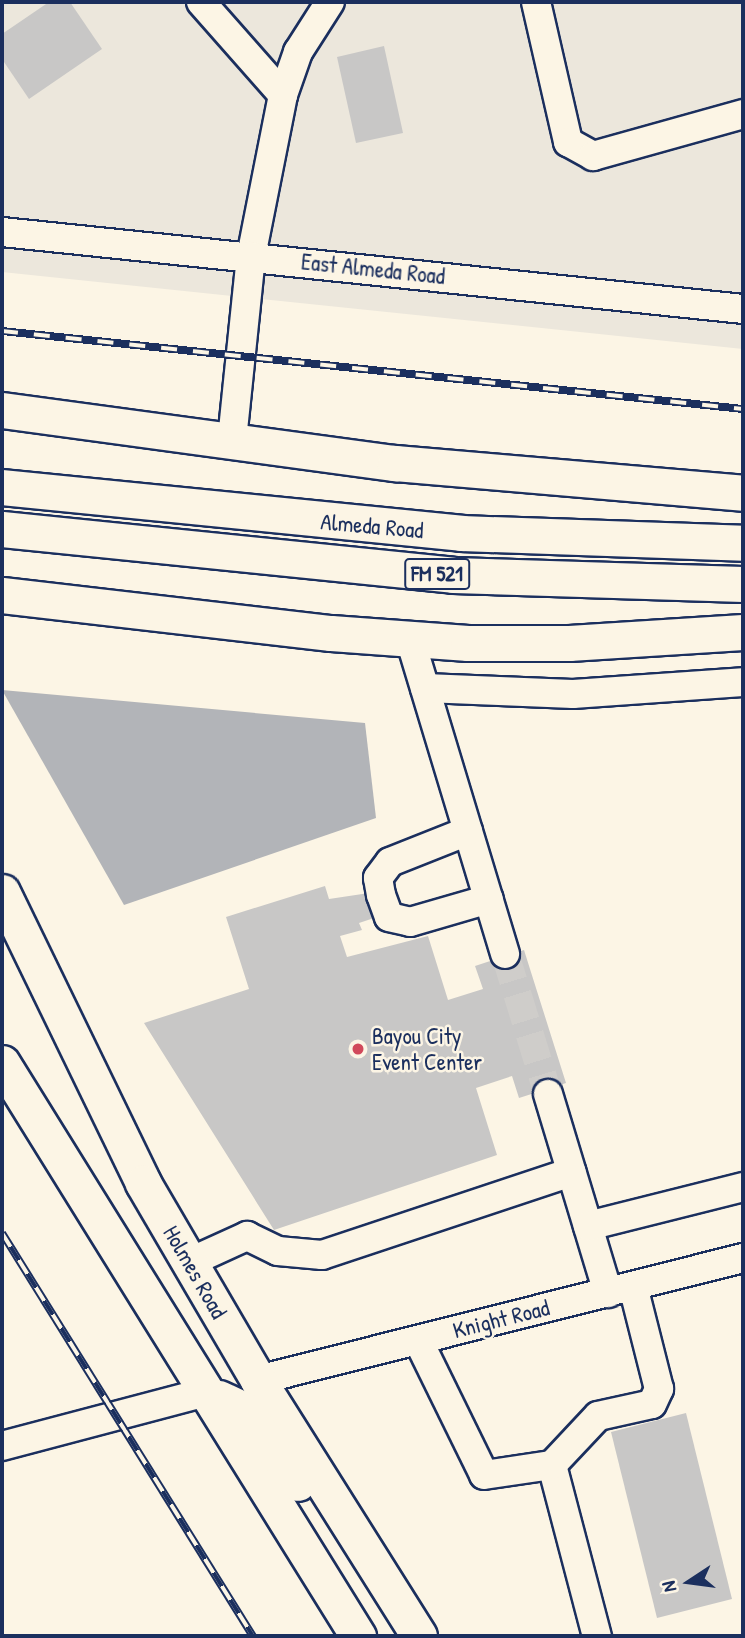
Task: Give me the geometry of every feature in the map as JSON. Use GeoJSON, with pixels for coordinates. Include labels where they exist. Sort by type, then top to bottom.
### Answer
{"type":"FeatureCollection","features":[{"type":"Feature","properties":{"kind":"main road"},"geometry":{"type":"LineString","coordinates":[[2,410],[395,463],[743,493]]}},
{"type":"Feature","properties":{"kind":"main road","name":"Almeda Road"},"geometry":{"type":"LineString","coordinates":[[2,487],[461,533],[743,543]]}},
{"type":"Feature","properties":{"kind":"main road","name":"Almeda Road"},"geometry":{"type":"LineString","coordinates":[[2,529],[453,575],[743,584]]}},
{"type":"Feature","properties":{"kind":"main road"},"geometry":{"type":"LineString","coordinates":[[2,595],[410,639],[569,643],[743,632]]}},
{"type":"Feature","properties":{"kind":"main road","name":"Holmes Road"},"geometry":{"type":"LineString","coordinates":[[2,892],[143,1183],[258,1380],[419,1636]]}},
{"type":"Feature","properties":{"kind":"main road"},"geometry":{"type":"LineString","coordinates":[[2,1063],[358,1636]]}},
{"type":"Feature","properties":{"kind":"main road"},"geometry":{"type":"LineString","coordinates":[[118,1251],[144,1255],[209,1352],[258,1380]]}},
{"type":"Feature","properties":{"kind":"main road"},"geometry":{"type":"LineString","coordinates":[[206,1392],[243,1409],[311,1500],[350,1527]]}},
{"type":"Feature","properties":{"kind":"street"},"geometry":{"type":"LineString","coordinates":[[201,2],[283,95]]}},
{"type":"Feature","properties":{"kind":"street"},"geometry":{"type":"LineString","coordinates":[[232,440],[251,256],[283,95],[298,52],[330,2]]}},
{"type":"Feature","properties":{"kind":"street"},"geometry":{"type":"LineString","coordinates":[[536,2],[568,142],[593,156],[743,114]]}},
{"type":"Feature","properties":{"kind":"street","name":"East Almeda Road"},"geometry":{"type":"LineString","coordinates":[[2,232],[743,309]]}},
{"type":"Feature","properties":{"kind":"street"},"geometry":{"type":"LineString","coordinates":[[410,639],[505,954]]}},
{"type":"Feature","properties":{"kind":"street"},"geometry":{"type":"LineString","coordinates":[[425,688],[573,694],[743,682]]}},
{"type":"Feature","properties":{"kind":"street"},"geometry":{"type":"LineString","coordinates":[[468,831],[390,862],[378,878],[381,895],[389,916],[410,922],[489,899]]}},
{"type":"Feature","properties":{"kind":"street"},"geometry":{"type":"LineString","coordinates":[[418,1340],[484,1475],[552,1465],[598,1416],[652,1404],[659,1389],[621,1289],[588,1226],[548,1094]]}},
{"type":"Feature","properties":{"kind":"street"},"geometry":{"type":"LineString","coordinates":[[190,1262],[247,1236],[278,1251],[322,1255],[572,1172]]}},
{"type":"Feature","properties":{"kind":"street"},"geometry":{"type":"LineString","coordinates":[[588,1226],[743,1187]]}},
{"type":"Feature","properties":{"kind":"street","name":"Knight Road"},"geometry":{"type":"LineString","coordinates":[[258,1380],[743,1258]]}},
{"type":"Feature","properties":{"kind":"street"},"geometry":{"type":"LineString","coordinates":[[2,1446],[206,1392]]}},
{"type":"Feature","properties":{"kind":"street"},"geometry":{"type":"LineString","coordinates":[[552,1465],[597,1636]]}},
{"type":"Feature","properties":{"kind":"shaded area"},"geometry":{"type":"Polygon","coordinates":[[[2,2],[743,2],[743,349],[2,272],[2,2]]]}},
{"type":"Feature","properties":{"kind":"shaded area"},"geometry":{"type":"Polygon","coordinates":[[[2,690],[365,723],[376,818],[124,905],[2,690]]]}},
{"type":"Feature","properties":{"kind":"building"},"geometry":{"type":"Polygon","coordinates":[[[49,2],[70,2],[102,49],[29,99],[2,59],[2,34],[49,2]]]}},
{"type":"Feature","properties":{"kind":"building"},"geometry":{"type":"Polygon","coordinates":[[[384,46],[403,133],[356,143],[337,57],[384,46]]]}},
{"type":"Feature","properties":{"kind":"building","name":"Bayou City Event Center"},"geometry":{"type":"Polygon","coordinates":[[[325,886],[329,899],[369,893],[377,917],[359,923],[362,930],[340,936],[347,957],[428,936],[448,1000],[483,989],[475,966],[524,950],[566,1083],[519,1098],[512,1076],[476,1088],[497,1155],[274,1230],[144,1023],[249,989],[226,917],[325,886]]]}},
{"type":"Feature","properties":{"kind":"building"},"geometry":{"type":"Polygon","coordinates":[[[686,1413],[732,1599],[657,1618],[611,1432],[686,1413]]]}},
{"type":"Feature","properties":{"kind":"tunnel"},"geometry":{"type":"LineString","coordinates":[[505,954],[548,1094]]}},
{"type":"Feature","properties":{"kind":"railway"},"geometry":{"type":"LineString","coordinates":[[2,331],[743,409]]}},
{"type":"Feature","properties":{"kind":"railway"},"geometry":{"type":"LineString","coordinates":[[2,1233],[253,1636]]}},
{"type":"Feature","properties":{"kind":"place","name":"Bayou City Event Center"},"geometry":{"type":"Point","coordinates":[358,1049]}}]}
